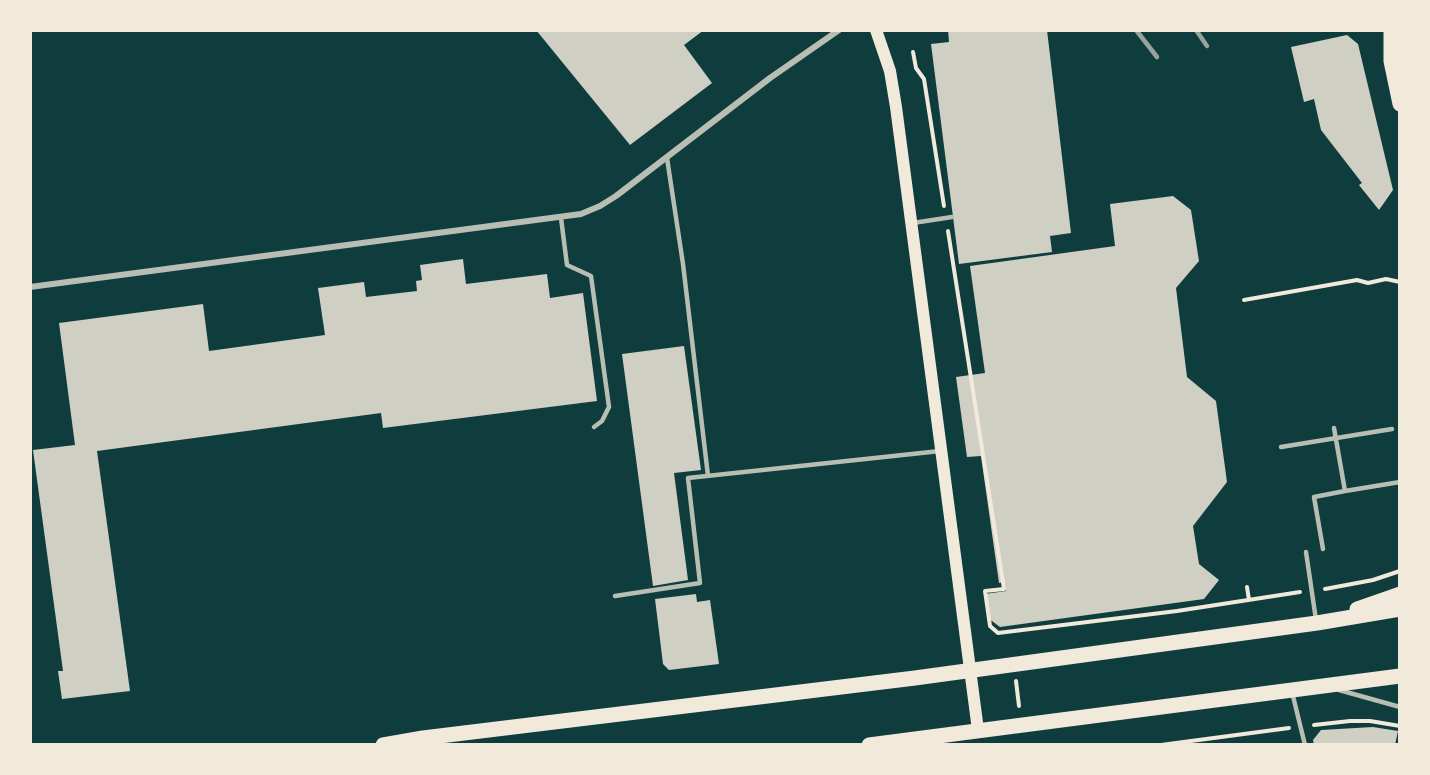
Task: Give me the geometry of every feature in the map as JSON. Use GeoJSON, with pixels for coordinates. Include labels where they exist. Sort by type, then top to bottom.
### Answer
{"type":"FeatureCollection","features":[{"type":"Feature","properties":{"kind":"main road"},"geometry":{"type":"LineString","coordinates":[[1391,30],[1391,61],[1400,104]]}},
{"type":"Feature","properties":{"kind":"main road"},"geometry":{"type":"LineString","coordinates":[[1396,30],[1400,36]]}},
{"type":"Feature","properties":{"kind":"main road"},"geometry":{"type":"LineString","coordinates":[[878,31],[892,80],[978,730]]}},
{"type":"Feature","properties":{"kind":"main road"},"geometry":{"type":"LineString","coordinates":[[1317,622],[1400,594]]}},
{"type":"Feature","properties":{"kind":"main road"},"geometry":{"type":"LineString","coordinates":[[383,745],[423,738],[971,670],[1400,609]]}},
{"type":"Feature","properties":{"kind":"main road"},"geometry":{"type":"LineString","coordinates":[[869,745],[1400,676]]}},
{"type":"Feature","properties":{"kind":"street"},"geometry":{"type":"LineString","coordinates":[[30,287],[580,214],[616,196],[770,78],[839,30]]}},
{"type":"Feature","properties":{"kind":"lane"},"geometry":{"type":"LineString","coordinates":[[667,158],[683,264],[708,476]]}},
{"type":"Feature","properties":{"kind":"lane"},"geometry":{"type":"LineString","coordinates":[[911,223],[952,217]]}},
{"type":"Feature","properties":{"kind":"lane"},"geometry":{"type":"LineString","coordinates":[[561,218],[567,265],[591,276],[609,407],[602,421],[594,427]]}},
{"type":"Feature","properties":{"kind":"lane"},"geometry":{"type":"LineString","coordinates":[[1334,428],[1345,491]]}},
{"type":"Feature","properties":{"kind":"lane"},"geometry":{"type":"LineString","coordinates":[[1281,447],[1392,429]]}},
{"type":"Feature","properties":{"kind":"lane"},"geometry":{"type":"LineString","coordinates":[[615,596],[700,583],[688,478],[940,451]]}},
{"type":"Feature","properties":{"kind":"lane"},"geometry":{"type":"LineString","coordinates":[[1323,549],[1314,497],[1400,482]]}},
{"type":"Feature","properties":{"kind":"lane"},"geometry":{"type":"LineString","coordinates":[[1306,552],[1317,622]]}},
{"type":"Feature","properties":{"kind":"lane"},"geometry":{"type":"LineString","coordinates":[[1325,686],[1400,707]]}},
{"type":"Feature","properties":{"kind":"lane"},"geometry":{"type":"LineString","coordinates":[[1291,690],[1305,745]]}},
{"type":"Feature","properties":{"kind":"path"},"geometry":{"type":"LineString","coordinates":[[914,52],[916,68],[924,79],[1004,589],[986,591],[990,626],[998,633],[1249,600],[1350,586],[1400,571]]}},
{"type":"Feature","properties":{"kind":"path"},"geometry":{"type":"LineString","coordinates":[[1244,300],[1357,280],[1368,282],[1386,279],[1400,282]]}},
{"type":"Feature","properties":{"kind":"path"},"geometry":{"type":"LineString","coordinates":[[1247,586],[1249,600]]}},
{"type":"Feature","properties":{"kind":"path"},"geometry":{"type":"LineString","coordinates":[[1012,664],[1018,689],[1021,725]]}},
{"type":"Feature","properties":{"kind":"path"},"geometry":{"type":"LineString","coordinates":[[1161,745],[1350,721],[1370,721],[1400,726]]}},
{"type":"Feature","properties":{"kind":"path"},"geometry":{"type":"LineString","coordinates":[[1213,738],[1214,745]]}},
{"type":"Feature","properties":{"kind":"building"},"geometry":{"type":"Polygon","coordinates":[[[536,30],[704,30],[684,45],[712,83],[630,145],[536,30]]]}},
{"type":"Feature","properties":{"kind":"building"},"geometry":{"type":"Polygon","coordinates":[[[948,30],[1047,30],[1071,233],[1050,236],[1052,252],[959,264],[931,44],[949,42],[948,30]]]}},
{"type":"Feature","properties":{"kind":"building"},"geometry":{"type":"Polygon","coordinates":[[[1347,35],[1358,44],[1393,190],[1379,210],[1359,185],[1362,183],[1321,130],[1314,99],[1304,102],[1291,47],[1347,35]]]}},
{"type":"Feature","properties":{"kind":"building"},"geometry":{"type":"Polygon","coordinates":[[[1173,196],[1191,210],[1199,261],[1176,288],[1187,377],[1216,401],[1227,482],[1193,526],[1199,564],[1219,580],[1204,599],[1000,627],[988,618],[985,594],[1006,591],[1004,582],[999,583],[981,456],[967,457],[956,377],[985,373],[970,266],[1115,246],[1110,204],[1173,196]]]}},
{"type":"Feature","properties":{"kind":"building"},"geometry":{"type":"Polygon","coordinates":[[[463,259],[466,284],[547,274],[550,298],[583,293],[597,401],[383,428],[381,413],[97,451],[130,691],[62,699],[58,671],[63,671],[33,450],[75,445],[59,323],[203,304],[209,351],[325,335],[318,288],[364,282],[366,297],[417,291],[416,281],[422,280],[420,265],[463,259]]]}},
{"type":"Feature","properties":{"kind":"building"},"geometry":{"type":"Polygon","coordinates":[[[684,346],[701,470],[674,473],[688,580],[653,586],[622,354],[684,346]]]}},
{"type":"Feature","properties":{"kind":"building"},"geometry":{"type":"Polygon","coordinates":[[[696,594],[697,602],[710,600],[719,664],[669,670],[663,664],[655,599],[696,594]]]}},
{"type":"Feature","properties":{"kind":"building"},"geometry":{"type":"Polygon","coordinates":[[[1373,727],[1398,731],[1395,745],[1314,745],[1313,740],[1321,730],[1373,727]]]}},
{"type":"Feature","properties":{"kind":"railway"},"geometry":{"type":"LineString","coordinates":[[1136,30],[1157,57]]}},
{"type":"Feature","properties":{"kind":"railway"},"geometry":{"type":"LineString","coordinates":[[1196,30],[1207,46]]}}]}
